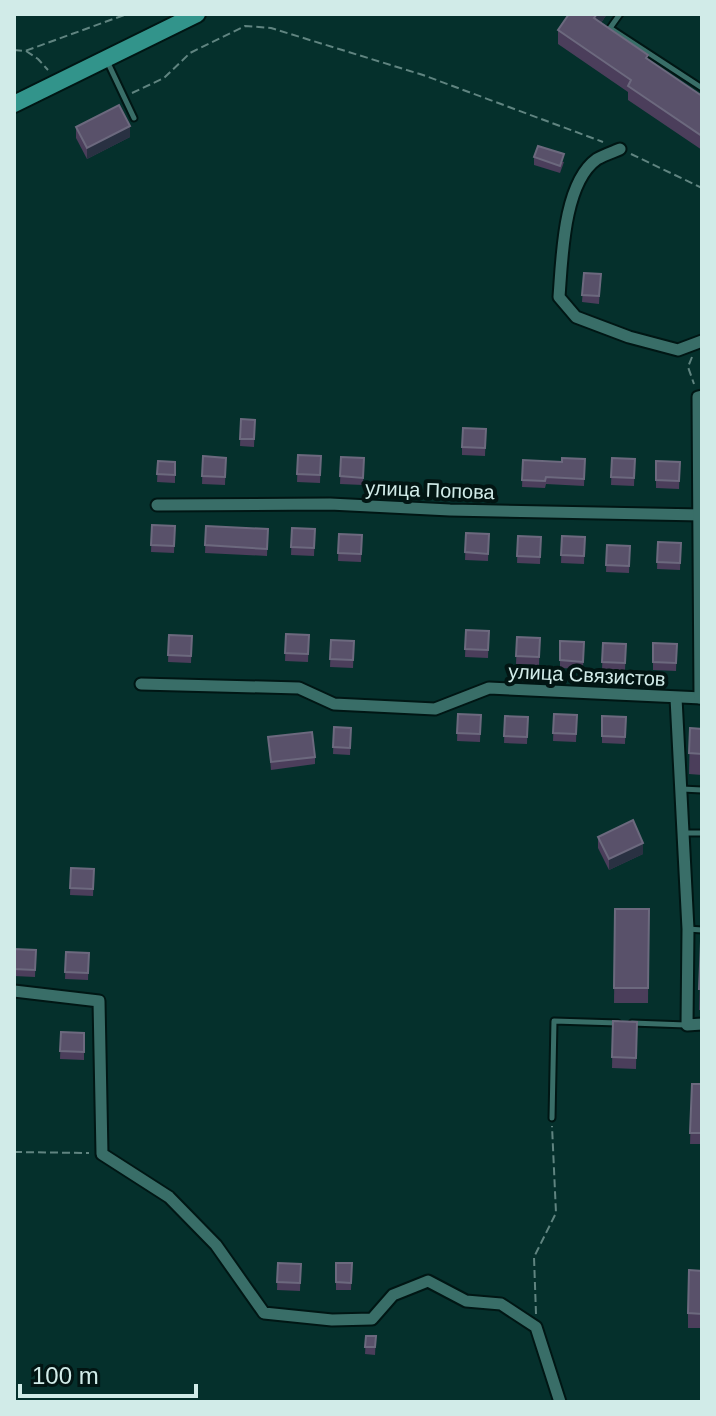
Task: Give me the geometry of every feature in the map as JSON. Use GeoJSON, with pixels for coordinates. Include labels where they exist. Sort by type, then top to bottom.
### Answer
{"type":"FeatureCollection","features":[{"type":"Feature","properties":{"kind":"main road"},"geometry":{"type":"LineString","coordinates":[[14,104],[197,14]]}},
{"type":"Feature","properties":{"kind":"street"},"geometry":{"type":"LineString","coordinates":[[620,149],[596,160],[576,185],[563,247],[559,297],[576,317],[629,337],[678,350],[700,342]]}},
{"type":"Feature","properties":{"kind":"street"},"geometry":{"type":"LineString","coordinates":[[700,396],[701,698]]}},
{"type":"Feature","properties":{"kind":"street","name":"улица Попова"},"geometry":{"type":"LineString","coordinates":[[157,505],[330,504],[450,510],[700,515]]}},
{"type":"Feature","properties":{"kind":"street","name":"улица Связистов"},"geometry":{"type":"LineString","coordinates":[[141,684],[299,688],[334,704],[435,709],[489,688],[701,698]]}},
{"type":"Feature","properties":{"kind":"street"},"geometry":{"type":"LineString","coordinates":[[676,698],[685,833],[687,1025],[702,1024]]}},
{"type":"Feature","properties":{"kind":"street"},"geometry":{"type":"LineString","coordinates":[[14,991],[99,1001],[102,1154],[169,1197],[216,1245],[264,1313],[332,1320],[372,1319],[393,1295],[428,1281],[466,1301],[501,1304],[536,1327],[560,1402]]}},
{"type":"Feature","properties":{"kind":"lane"},"geometry":{"type":"LineString","coordinates":[[620,14],[610,28],[702,88]]}},
{"type":"Feature","properties":{"kind":"lane"},"geometry":{"type":"LineString","coordinates":[[106,58],[134,118]]}},
{"type":"Feature","properties":{"kind":"lane"},"geometry":{"type":"LineString","coordinates":[[681,789],[702,790]]}},
{"type":"Feature","properties":{"kind":"lane"},"geometry":{"type":"LineString","coordinates":[[685,833],[702,833]]}},
{"type":"Feature","properties":{"kind":"lane"},"geometry":{"type":"LineString","coordinates":[[688,929],[702,930]]}},
{"type":"Feature","properties":{"kind":"lane"},"geometry":{"type":"LineString","coordinates":[[552,1118],[554,1021],[687,1025]]}},
{"type":"Feature","properties":{"kind":"path"},"geometry":{"type":"LineString","coordinates":[[14,50],[25,51],[127,14]]}},
{"type":"Feature","properties":{"kind":"path"},"geometry":{"type":"LineString","coordinates":[[123,97],[164,78],[190,53],[245,26],[271,28],[423,75],[620,149],[702,188]]}},
{"type":"Feature","properties":{"kind":"path"},"geometry":{"type":"LineString","coordinates":[[25,51],[38,59],[56,82]]}},
{"type":"Feature","properties":{"kind":"path"},"geometry":{"type":"LineString","coordinates":[[700,342],[688,367],[700,396]]}},
{"type":"Feature","properties":{"kind":"path"},"geometry":{"type":"LineString","coordinates":[[536,1327],[534,1257],[556,1213],[552,1118]]}},
{"type":"Feature","properties":{"kind":"path"},"geometry":{"type":"LineString","coordinates":[[14,1152],[102,1154]]}},
{"type":"Feature","properties":{"kind":"building"},"geometry":{"type":"Polygon","coordinates":[[[569,14],[597,14],[594,18],[702,96],[702,136],[628,86],[631,80],[558,30],[569,14]]]}},
{"type":"Feature","properties":{"kind":"building"},"geometry":{"type":"Polygon","coordinates":[[[119,105],[130,126],[87,148],[76,127],[119,105]]]}},
{"type":"Feature","properties":{"kind":"building"},"geometry":{"type":"Polygon","coordinates":[[[538,146],[564,154],[560,166],[534,157],[538,146]]]}},
{"type":"Feature","properties":{"kind":"building"},"geometry":{"type":"Polygon","coordinates":[[[584,273],[601,274],[599,296],[582,295],[584,273]]]}},
{"type":"Feature","properties":{"kind":"building"},"geometry":{"type":"Polygon","coordinates":[[[241,419],[255,420],[254,439],[240,439],[241,419]]]}},
{"type":"Feature","properties":{"kind":"building"},"geometry":{"type":"Polygon","coordinates":[[[463,428],[486,429],[485,448],[462,447],[463,428]]]}},
{"type":"Feature","properties":{"kind":"building"},"geometry":{"type":"Polygon","coordinates":[[[298,455],[321,456],[320,475],[297,474],[298,455]]]}},
{"type":"Feature","properties":{"kind":"building"},"geometry":{"type":"Polygon","coordinates":[[[203,456],[226,458],[225,477],[202,476],[203,456]]]}},
{"type":"Feature","properties":{"kind":"building"},"geometry":{"type":"Polygon","coordinates":[[[341,457],[364,458],[363,478],[340,476],[341,457]]]}},
{"type":"Feature","properties":{"kind":"building"},"geometry":{"type":"Polygon","coordinates":[[[562,458],[585,459],[584,479],[546,477],[545,481],[522,480],[523,460],[562,462],[562,458]]]}},
{"type":"Feature","properties":{"kind":"building"},"geometry":{"type":"Polygon","coordinates":[[[612,458],[635,459],[634,478],[611,477],[612,458]]]}},
{"type":"Feature","properties":{"kind":"building"},"geometry":{"type":"Polygon","coordinates":[[[158,461],[175,462],[175,475],[157,474],[158,461]]]}},
{"type":"Feature","properties":{"kind":"building"},"geometry":{"type":"Polygon","coordinates":[[[656,461],[680,462],[679,481],[656,480],[656,461]]]}},
{"type":"Feature","properties":{"kind":"building"},"geometry":{"type":"Polygon","coordinates":[[[152,525],[175,526],[174,546],[151,545],[152,525]]]}},
{"type":"Feature","properties":{"kind":"building"},"geometry":{"type":"Polygon","coordinates":[[[206,526],[268,529],[267,549],[205,545],[206,526]]]}},
{"type":"Feature","properties":{"kind":"building"},"geometry":{"type":"Polygon","coordinates":[[[292,528],[315,529],[314,548],[291,547],[292,528]]]}},
{"type":"Feature","properties":{"kind":"building"},"geometry":{"type":"Polygon","coordinates":[[[466,533],[489,534],[488,554],[465,552],[466,533]]]}},
{"type":"Feature","properties":{"kind":"building"},"geometry":{"type":"Polygon","coordinates":[[[339,534],[362,535],[361,554],[338,553],[339,534]]]}},
{"type":"Feature","properties":{"kind":"building"},"geometry":{"type":"Polygon","coordinates":[[[518,536],[541,537],[540,557],[517,556],[518,536]]]}},
{"type":"Feature","properties":{"kind":"building"},"geometry":{"type":"Polygon","coordinates":[[[562,536],[585,537],[584,556],[561,555],[562,536]]]}},
{"type":"Feature","properties":{"kind":"building"},"geometry":{"type":"Polygon","coordinates":[[[658,542],[681,543],[680,563],[657,562],[658,542]]]}},
{"type":"Feature","properties":{"kind":"building"},"geometry":{"type":"Polygon","coordinates":[[[607,545],[630,546],[629,566],[606,565],[607,545]]]}},
{"type":"Feature","properties":{"kind":"building"},"geometry":{"type":"Polygon","coordinates":[[[466,630],[489,631],[488,650],[465,649],[466,630]]]}},
{"type":"Feature","properties":{"kind":"building"},"geometry":{"type":"Polygon","coordinates":[[[286,634],[309,635],[308,654],[285,653],[286,634]]]}},
{"type":"Feature","properties":{"kind":"building"},"geometry":{"type":"Polygon","coordinates":[[[169,635],[192,636],[191,656],[168,655],[169,635]]]}},
{"type":"Feature","properties":{"kind":"building"},"geometry":{"type":"Polygon","coordinates":[[[517,637],[540,638],[539,657],[516,656],[517,637]]]}},
{"type":"Feature","properties":{"kind":"building"},"geometry":{"type":"Polygon","coordinates":[[[331,640],[354,641],[353,660],[330,659],[331,640]]]}},
{"type":"Feature","properties":{"kind":"building"},"geometry":{"type":"Polygon","coordinates":[[[560,641],[584,642],[583,662],[560,660],[560,641]]]}},
{"type":"Feature","properties":{"kind":"building"},"geometry":{"type":"Polygon","coordinates":[[[603,643],[626,644],[625,663],[602,662],[603,643]]]}},
{"type":"Feature","properties":{"kind":"building"},"geometry":{"type":"Polygon","coordinates":[[[653,643],[677,644],[676,663],[653,662],[653,643]]]}},
{"type":"Feature","properties":{"kind":"building"},"geometry":{"type":"Polygon","coordinates":[[[458,714],[481,715],[480,734],[457,733],[458,714]]]}},
{"type":"Feature","properties":{"kind":"building"},"geometry":{"type":"Polygon","coordinates":[[[554,714],[577,715],[576,734],[553,733],[554,714]]]}},
{"type":"Feature","properties":{"kind":"building"},"geometry":{"type":"Polygon","coordinates":[[[505,716],[528,717],[527,737],[504,736],[505,716]]]}},
{"type":"Feature","properties":{"kind":"building"},"geometry":{"type":"Polygon","coordinates":[[[602,716],[626,717],[625,737],[602,736],[602,716]]]}},
{"type":"Feature","properties":{"kind":"building"},"geometry":{"type":"Polygon","coordinates":[[[334,727],[351,728],[350,748],[333,747],[334,727]]]}},
{"type":"Feature","properties":{"kind":"building"},"geometry":{"type":"Polygon","coordinates":[[[690,728],[702,729],[702,754],[689,753],[690,728]]]}},
{"type":"Feature","properties":{"kind":"building"},"geometry":{"type":"Polygon","coordinates":[[[312,732],[315,757],[271,762],[268,737],[312,732]]]}},
{"type":"Feature","properties":{"kind":"building"},"geometry":{"type":"Polygon","coordinates":[[[633,820],[643,843],[609,859],[598,837],[633,820]]]}},
{"type":"Feature","properties":{"kind":"building"},"geometry":{"type":"Polygon","coordinates":[[[71,868],[94,869],[93,889],[70,888],[71,868]]]}},
{"type":"Feature","properties":{"kind":"building"},"geometry":{"type":"Polygon","coordinates":[[[615,909],[649,909],[648,988],[614,988],[615,909]]]}},
{"type":"Feature","properties":{"kind":"building"},"geometry":{"type":"Polygon","coordinates":[[[702,917],[702,989],[699,989],[702,917]]]}},
{"type":"Feature","properties":{"kind":"building"},"geometry":{"type":"Polygon","coordinates":[[[14,949],[36,950],[35,970],[14,969],[14,949]]]}},
{"type":"Feature","properties":{"kind":"building"},"geometry":{"type":"Polygon","coordinates":[[[66,952],[89,953],[88,973],[65,972],[66,952]]]}},
{"type":"Feature","properties":{"kind":"building"},"geometry":{"type":"Polygon","coordinates":[[[613,1021],[637,1022],[636,1058],[612,1057],[613,1021]]]}},
{"type":"Feature","properties":{"kind":"building"},"geometry":{"type":"Polygon","coordinates":[[[61,1032],[84,1033],[84,1052],[60,1051],[61,1032]]]}},
{"type":"Feature","properties":{"kind":"building"},"geometry":{"type":"Polygon","coordinates":[[[692,1084],[702,1084],[702,1133],[690,1133],[692,1084]]]}},
{"type":"Feature","properties":{"kind":"building"},"geometry":{"type":"Polygon","coordinates":[[[278,1263],[301,1264],[300,1283],[277,1282],[278,1263]]]}},
{"type":"Feature","properties":{"kind":"building"},"geometry":{"type":"Polygon","coordinates":[[[336,1263],[352,1263],[351,1283],[336,1282],[336,1263]]]}},
{"type":"Feature","properties":{"kind":"building"},"geometry":{"type":"Polygon","coordinates":[[[689,1270],[702,1271],[702,1314],[688,1313],[689,1270]]]}},
{"type":"Feature","properties":{"kind":"building"},"geometry":{"type":"Polygon","coordinates":[[[366,1336],[376,1336],[375,1347],[365,1347],[366,1336]]]}}]}
